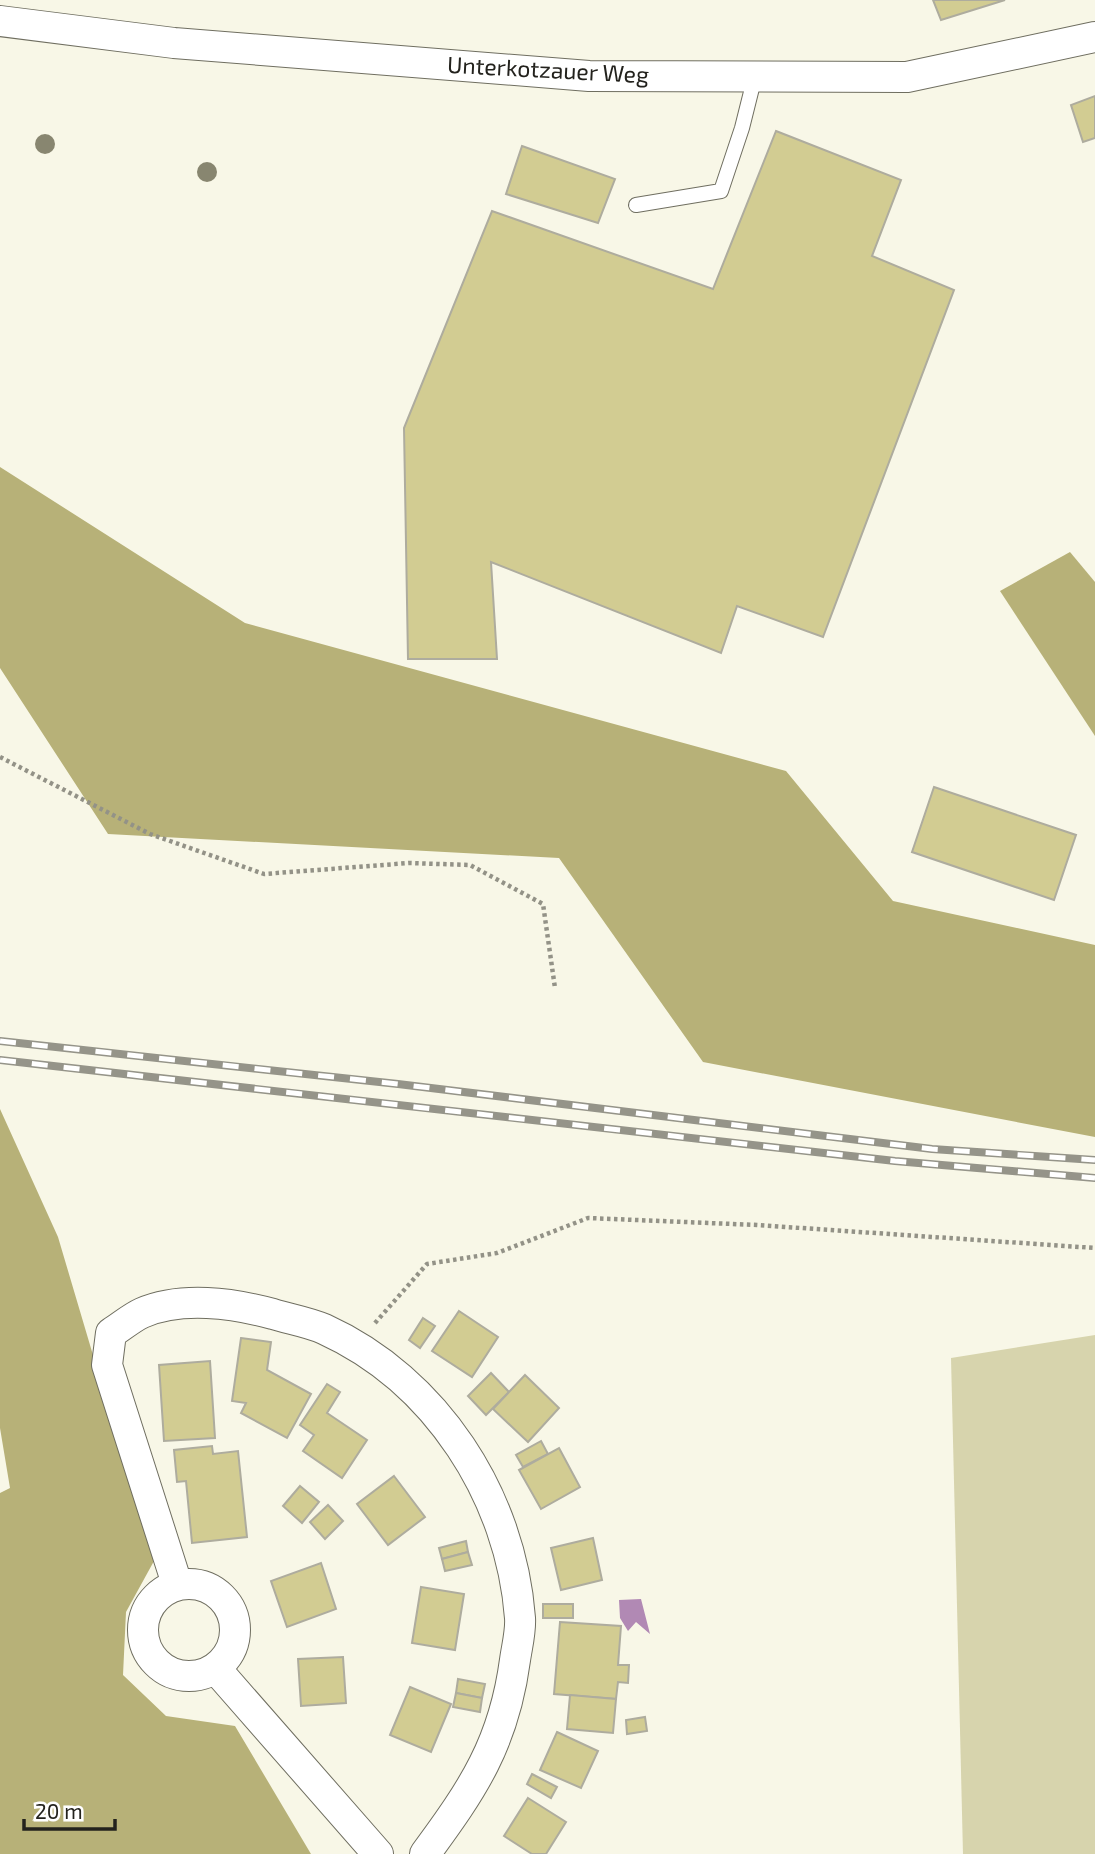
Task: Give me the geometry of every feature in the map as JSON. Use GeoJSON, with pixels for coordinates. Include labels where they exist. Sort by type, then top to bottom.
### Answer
{"type":"FeatureCollection","features":[{"type":"Feature","properties":{"kind":"street","name":"Unterkotzauer Weg"},"geometry":{"type":"LineString","coordinates":[[0,20],[174,43],[589,76],[907,77],[1095,37]]}},
{"type":"Feature","properties":{"kind":"street"},"geometry":{"type":"LineString","coordinates":[[177,1584],[107,1365],[111,1333],[143,1313],[188,1302],[255,1310],[323,1328],[381,1363],[424,1398],[461,1444],[492,1504],[510,1559],[520,1620],[512,1682],[496,1740],[469,1795],[425,1854]]}},
{"type":"Feature","properties":{"kind":"street"},"geometry":{"type":"LineString","coordinates":[[192,1583],[213,1589],[232,1609],[236,1633],[229,1656],[216,1669],[200,1677],[175,1676],[153,1661],[142,1637],[146,1610],[160,1593],[177,1584],[192,1583]]}},
{"type":"Feature","properties":{"kind":"street"},"geometry":{"type":"LineString","coordinates":[[216,1669],[378,1854]]}},
{"type":"Feature","properties":{"kind":"lane"},"geometry":{"type":"LineString","coordinates":[[636,205],[721,191],[742,128],[755,76]]}},
{"type":"Feature","properties":{"kind":"path"},"geometry":{"type":"LineString","coordinates":[[0,757],[150,834],[264,874],[409,863],[470,865],[543,904],[555,988]]}},
{"type":"Feature","properties":{"kind":"path"},"geometry":{"type":"LineString","coordinates":[[354,1347],[427,1264],[497,1253],[588,1218],[757,1225],[1095,1248]]}},
{"type":"Feature","properties":{"kind":"shaded area"},"geometry":{"type":"Polygon","coordinates":[[[0,467],[245,623],[786,771],[893,901],[1095,945],[1095,1137],[703,1062],[559,858],[108,834],[0,668],[0,467]]]}},
{"type":"Feature","properties":{"kind":"shaded area"},"geometry":{"type":"Polygon","coordinates":[[[1070,552],[1095,582],[1095,736],[1000,591],[1070,552]]]}},
{"type":"Feature","properties":{"kind":"shaded area"},"geometry":{"type":"Polygon","coordinates":[[[0,1109],[58,1237],[154,1561],[126,1612],[123,1675],[166,1716],[235,1726],[311,1854],[0,1854],[0,1493],[10,1488],[0,1428],[0,1109]]]}},
{"type":"Feature","properties":{"kind":"shaded area"},"geometry":{"type":"Polygon","coordinates":[[[1095,1335],[1095,1854],[963,1854],[951,1358],[1095,1335]]]}},
{"type":"Feature","properties":{"kind":"shaded area"},"geometry":{"type":"Polygon","coordinates":[[[641,1599],[650,1634],[636,1622],[628,1631],[620,1618],[619,1600],[641,1599]]]}},
{"type":"Feature","properties":{"kind":"building"},"geometry":{"type":"Polygon","coordinates":[[[933,0],[1005,0],[941,20],[933,0]]]}},
{"type":"Feature","properties":{"kind":"building"},"geometry":{"type":"Polygon","coordinates":[[[1095,96],[1095,138],[1083,142],[1071,105],[1095,96]]]}},
{"type":"Feature","properties":{"kind":"building"},"geometry":{"type":"Polygon","coordinates":[[[776,131],[901,180],[872,256],[954,290],[823,637],[737,606],[721,653],[491,562],[497,659],[408,659],[404,428],[492,211],[713,289],[776,131]]]}},
{"type":"Feature","properties":{"kind":"building"},"geometry":{"type":"Polygon","coordinates":[[[522,146],[615,179],[598,223],[506,194],[522,146]]]}},
{"type":"Feature","properties":{"kind":"building"},"geometry":{"type":"Polygon","coordinates":[[[934,787],[1076,835],[1054,900],[912,852],[934,787]]]}},
{"type":"Feature","properties":{"kind":"building"},"geometry":{"type":"Polygon","coordinates":[[[459,1311],[498,1337],[472,1377],[432,1351],[459,1311]]]}},
{"type":"Feature","properties":{"kind":"building"},"geometry":{"type":"Polygon","coordinates":[[[423,1318],[435,1326],[420,1348],[409,1340],[423,1318]]]}},
{"type":"Feature","properties":{"kind":"building"},"geometry":{"type":"Polygon","coordinates":[[[241,1338],[271,1342],[267,1370],[311,1394],[287,1438],[241,1413],[246,1403],[232,1401],[241,1338]]]}},
{"type":"Feature","properties":{"kind":"building"},"geometry":{"type":"Polygon","coordinates":[[[210,1361],[215,1438],[164,1441],[159,1365],[210,1361]]]}},
{"type":"Feature","properties":{"kind":"building"},"geometry":{"type":"Polygon","coordinates":[[[491,1373],[509,1392],[486,1415],[468,1396],[491,1373]]]}},
{"type":"Feature","properties":{"kind":"building"},"geometry":{"type":"Polygon","coordinates":[[[525,1375],[559,1408],[528,1442],[493,1409],[525,1375]]]}},
{"type":"Feature","properties":{"kind":"building"},"geometry":{"type":"Polygon","coordinates":[[[327,1384],[340,1392],[327,1413],[367,1440],[342,1478],[303,1451],[314,1435],[300,1425],[327,1384]]]}},
{"type":"Feature","properties":{"kind":"building"},"geometry":{"type":"Polygon","coordinates":[[[541,1441],[548,1454],[523,1467],[516,1455],[541,1441]]]}},
{"type":"Feature","properties":{"kind":"building"},"geometry":{"type":"Polygon","coordinates":[[[212,1446],[213,1454],[238,1451],[247,1537],[192,1543],[186,1481],[177,1482],[174,1450],[212,1446]]]}},
{"type":"Feature","properties":{"kind":"building"},"geometry":{"type":"Polygon","coordinates":[[[559,1448],[580,1487],[541,1509],[519,1470],[559,1448]]]}},
{"type":"Feature","properties":{"kind":"building"},"geometry":{"type":"Polygon","coordinates":[[[394,1476],[425,1517],[388,1545],[357,1504],[394,1476]]]}},
{"type":"Feature","properties":{"kind":"building"},"geometry":{"type":"Polygon","coordinates":[[[300,1486],[319,1502],[302,1523],[283,1506],[300,1486]]]}},
{"type":"Feature","properties":{"kind":"building"},"geometry":{"type":"Polygon","coordinates":[[[328,1505],[343,1521],[325,1539],[310,1522],[328,1505]]]}},
{"type":"Feature","properties":{"kind":"building"},"geometry":{"type":"Polygon","coordinates":[[[593,1538],[602,1580],[561,1590],[551,1548],[593,1538]]]}},
{"type":"Feature","properties":{"kind":"building"},"geometry":{"type":"Polygon","coordinates":[[[466,1541],[468,1552],[442,1559],[439,1548],[466,1541]]]}},
{"type":"Feature","properties":{"kind":"building"},"geometry":{"type":"Polygon","coordinates":[[[468,1552],[472,1565],[445,1571],[442,1559],[468,1552]]]}},
{"type":"Feature","properties":{"kind":"building"},"geometry":{"type":"Polygon","coordinates":[[[321,1563],[336,1609],[287,1627],[271,1581],[321,1563]]]}},
{"type":"Feature","properties":{"kind":"building"},"geometry":{"type":"Polygon","coordinates":[[[421,1587],[464,1594],[455,1650],[412,1643],[421,1587]]]}},
{"type":"Feature","properties":{"kind":"building"},"geometry":{"type":"Polygon","coordinates":[[[543,1604],[573,1604],[573,1618],[543,1618],[543,1604]]]}},
{"type":"Feature","properties":{"kind":"building"},"geometry":{"type":"Polygon","coordinates":[[[560,1622],[621,1626],[618,1665],[629,1665],[628,1683],[618,1682],[616,1699],[554,1694],[560,1622]]]}},
{"type":"Feature","properties":{"kind":"building"},"geometry":{"type":"Polygon","coordinates":[[[343,1657],[346,1703],[301,1706],[298,1659],[343,1657]]]}},
{"type":"Feature","properties":{"kind":"building"},"geometry":{"type":"Polygon","coordinates":[[[458,1679],[485,1684],[482,1698],[456,1693],[458,1679]]]}},
{"type":"Feature","properties":{"kind":"building"},"geometry":{"type":"Polygon","coordinates":[[[410,1687],[451,1704],[431,1752],[390,1735],[410,1687]]]}},
{"type":"Feature","properties":{"kind":"building"},"geometry":{"type":"Polygon","coordinates":[[[456,1693],[482,1698],[480,1712],[453,1707],[456,1693]]]}},
{"type":"Feature","properties":{"kind":"building"},"geometry":{"type":"Polygon","coordinates":[[[570,1695],[616,1699],[613,1733],[567,1729],[570,1695]]]}},
{"type":"Feature","properties":{"kind":"building"},"geometry":{"type":"Polygon","coordinates":[[[645,1717],[647,1731],[627,1734],[626,1720],[645,1717]]]}},
{"type":"Feature","properties":{"kind":"building"},"geometry":{"type":"Polygon","coordinates":[[[557,1732],[598,1751],[581,1788],[540,1770],[557,1732]]]}},
{"type":"Feature","properties":{"kind":"building"},"geometry":{"type":"Polygon","coordinates":[[[532,1774],[557,1787],[551,1798],[527,1784],[532,1774]]]}},
{"type":"Feature","properties":{"kind":"building"},"geometry":{"type":"Polygon","coordinates":[[[528,1798],[566,1822],[546,1854],[532,1854],[504,1836],[528,1798]]]}},
{"type":"Feature","properties":{"kind":"railway"},"geometry":{"type":"LineString","coordinates":[[0,1041],[398,1084],[932,1149],[1095,1160]]}},
{"type":"Feature","properties":{"kind":"railway"},"geometry":{"type":"LineString","coordinates":[[0,1060],[895,1161],[1095,1178]]}}]}
